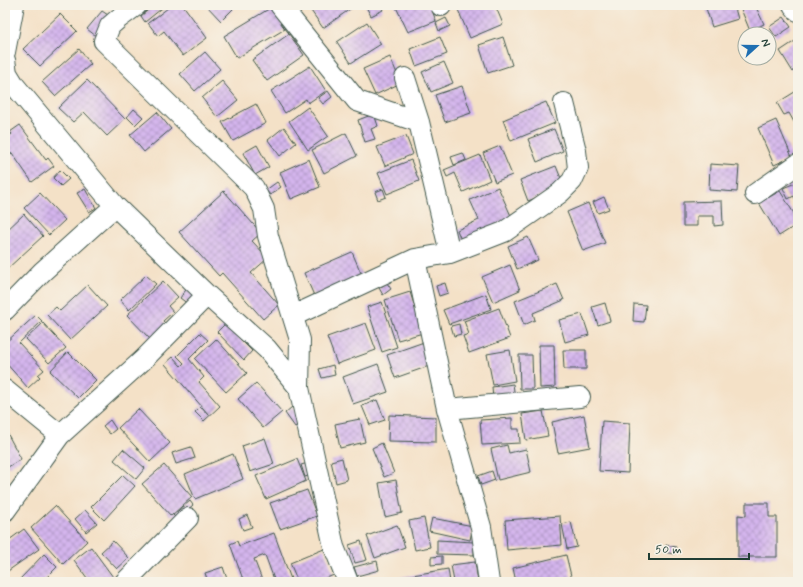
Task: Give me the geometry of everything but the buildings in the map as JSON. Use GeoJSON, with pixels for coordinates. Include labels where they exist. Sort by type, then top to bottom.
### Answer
{"type":"FeatureCollection","features":[{"type":"Feature","properties":{"kind":"street"},"geometry":{"type":"LineString","coordinates":[[5,52],[14,5]]}},
{"type":"Feature","properties":{"kind":"street"},"geometry":{"type":"LineString","coordinates":[[137,5],[110,26],[104,41],[254,188],[264,209],[268,236],[300,340],[299,388],[316,472],[334,547],[348,582]]}},
{"type":"Feature","properties":{"kind":"street"},"geometry":{"type":"LineString","coordinates":[[280,5],[357,101],[419,122]]}},
{"type":"Feature","properties":{"kind":"street"},"geometry":{"type":"LineString","coordinates":[[793,5],[798,11]]}},
{"type":"Feature","properties":{"kind":"street"},"geometry":{"type":"LineString","coordinates":[[5,60],[10,91],[115,206],[207,295],[267,349],[299,388]]}},
{"type":"Feature","properties":{"kind":"street"},"geometry":{"type":"LineString","coordinates":[[405,78],[419,122],[450,253]]}},
{"type":"Feature","properties":{"kind":"street"},"geometry":{"type":"LineString","coordinates":[[293,316],[415,259],[450,253],[504,232],[560,193],[572,181],[578,168],[576,151],[564,103]]}},
{"type":"Feature","properties":{"kind":"street"},"geometry":{"type":"LineString","coordinates":[[755,194],[798,164]]}},
{"type":"Feature","properties":{"kind":"street"},"geometry":{"type":"LineString","coordinates":[[5,310],[42,272],[115,206]]}},
{"type":"Feature","properties":{"kind":"street"},"geometry":{"type":"LineString","coordinates":[[415,259],[447,409],[481,527],[489,582]]}},
{"type":"Feature","properties":{"kind":"street"},"geometry":{"type":"LineString","coordinates":[[5,511],[60,435],[143,360],[207,295]]}},
{"type":"Feature","properties":{"kind":"street"},"geometry":{"type":"LineString","coordinates":[[5,390],[60,435]]}},
{"type":"Feature","properties":{"kind":"street"},"geometry":{"type":"LineString","coordinates":[[447,409],[580,397]]}},
{"type":"Feature","properties":{"kind":"street"},"geometry":{"type":"LineString","coordinates":[[125,582],[188,518]]}}]}
